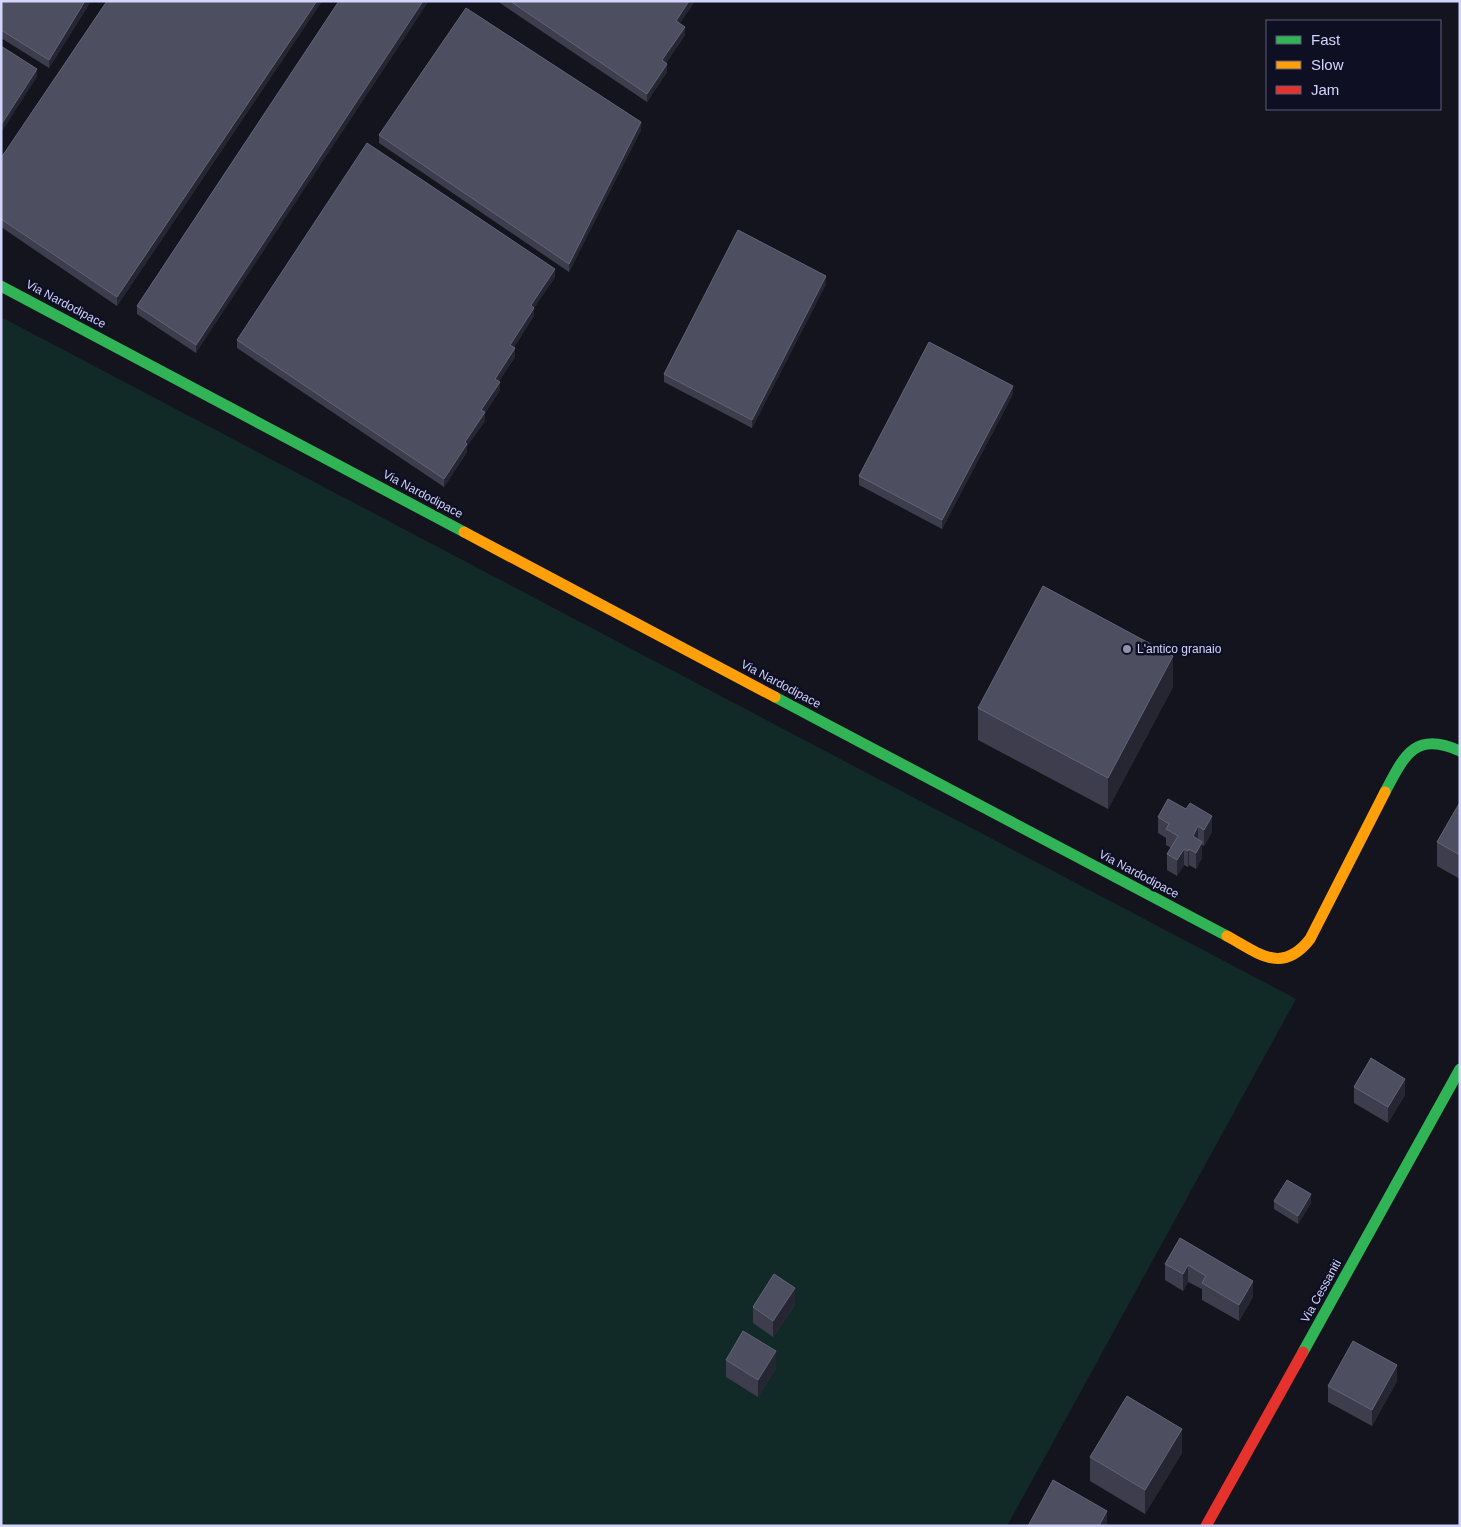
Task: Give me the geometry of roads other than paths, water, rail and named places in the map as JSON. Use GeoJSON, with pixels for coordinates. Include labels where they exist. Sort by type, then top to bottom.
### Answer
{"type":"FeatureCollection","features":[{"type":"Feature","properties":{"kind":"street","name":"Via Nardodipace"},"geometry":{"type":"LineString","coordinates":[[1,286],[1269,958],[1288,959],[1304,947],[1310,939],[1399,766],[1408,754],[1426,742],[1444,743],[1460,751]]}},
{"type":"Feature","properties":{"kind":"street","name":"Via Cessaniti"},"geometry":{"type":"LineString","coordinates":[[1206,1526],[1460,1069]]}},
{"type":"Feature","properties":{"kind":"place","name":"L'antico granaio"},"geometry":{"type":"Point","coordinates":[1127,649]}}]}
